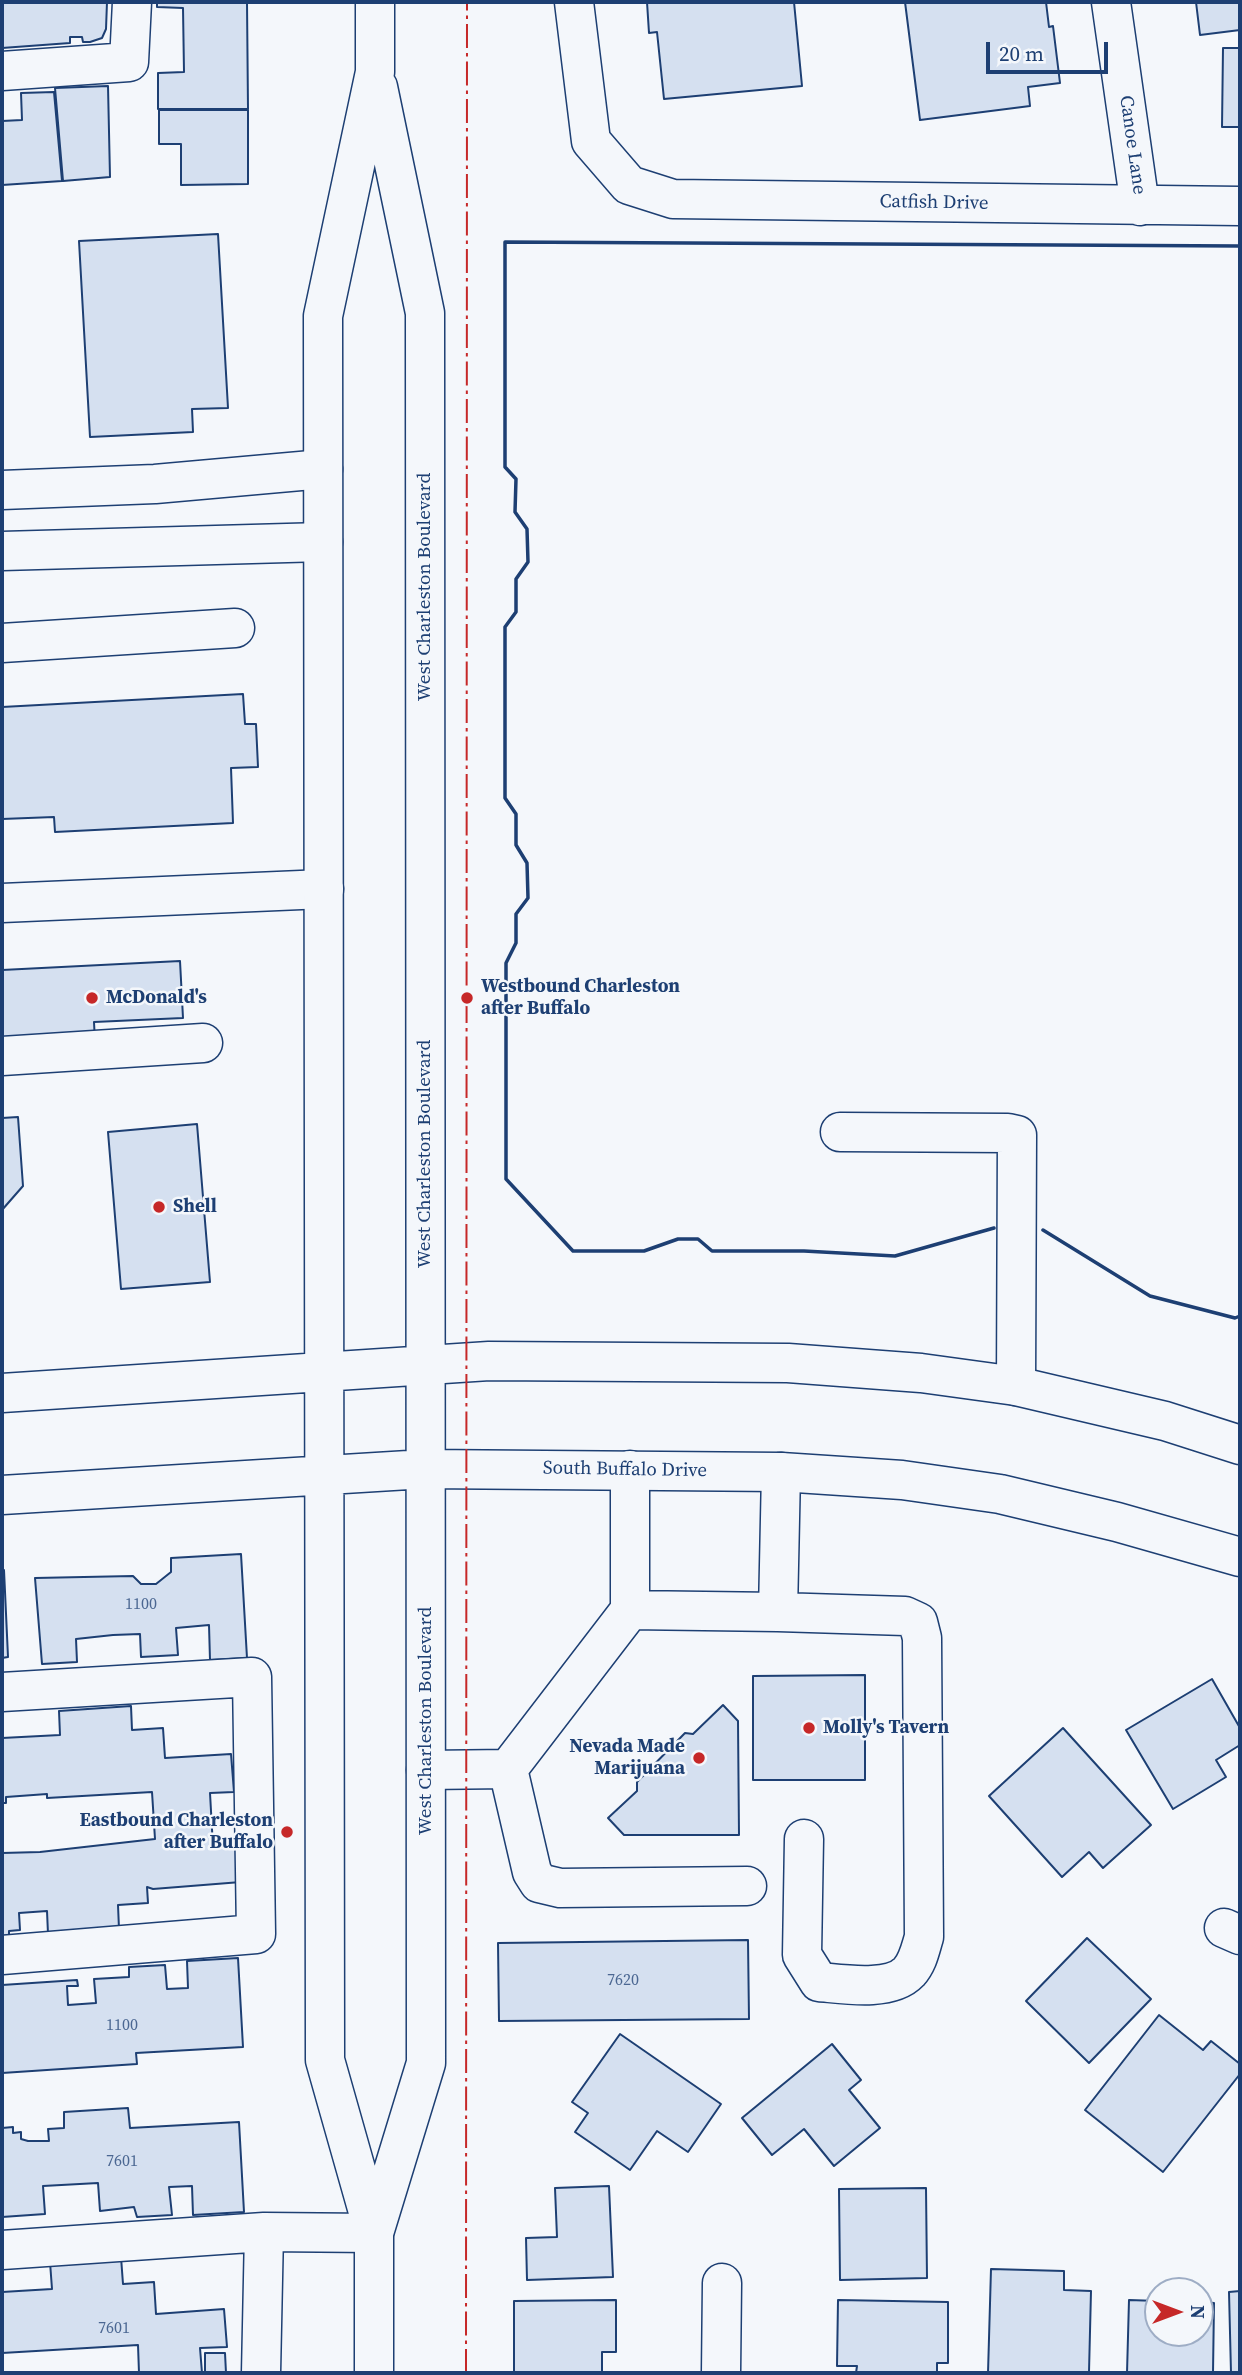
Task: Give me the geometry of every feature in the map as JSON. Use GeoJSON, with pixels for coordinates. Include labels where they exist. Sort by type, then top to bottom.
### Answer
{"type":"FeatureCollection","features":[{"type":"Feature","properties":{"kind":"main road"},"geometry":{"type":"LineString","coordinates":[[2,71],[130,62],[132,2]]}},
{"type":"Feature","properties":{"kind":"main road","name":"West Charleston Boulevard"},"geometry":{"type":"LineString","coordinates":[[374,2],[374,72],[323,316],[325,2060],[374,2233],[374,2373]]}},
{"type":"Feature","properties":{"kind":"main road","name":"Catfish Drive"},"geometry":{"type":"LineString","coordinates":[[574,2],[591,141],[629,185],[673,200],[1240,206]]}},
{"type":"Feature","properties":{"kind":"main road","name":"Canoe Lane"},"geometry":{"type":"LineString","coordinates":[[1111,2],[1140,205]]}},
{"type":"Feature","properties":{"kind":"main road","name":"West Charleston Boulevard"},"geometry":{"type":"LineString","coordinates":[[374,72],[425,313],[426,1770],[426,2063],[374,2233]]}},
{"type":"Feature","properties":{"kind":"main road"},"geometry":{"type":"LineString","coordinates":[[2,490],[155,484],[323,469]]}},
{"type":"Feature","properties":{"kind":"main road"},"geometry":{"type":"LineString","coordinates":[[2,551],[323,542]]}},
{"type":"Feature","properties":{"kind":"main road"},"geometry":{"type":"LineString","coordinates":[[2,643],[235,628]]}},
{"type":"Feature","properties":{"kind":"main road"},"geometry":{"type":"LineString","coordinates":[[2,903],[324,889]]}},
{"type":"Feature","properties":{"kind":"main road"},"geometry":{"type":"LineString","coordinates":[[2,1056],[203,1043]]}},
{"type":"Feature","properties":{"kind":"main road"},"geometry":{"type":"LineString","coordinates":[[840,1132],[1017,1135],[1016,1386]]}},
{"type":"Feature","properties":{"kind":"main road"},"geometry":{"type":"LineString","coordinates":[[2,1393],[273,1373],[489,1361],[788,1363],[921,1373],[1016,1386],[1165,1421],[1240,1445]]}},
{"type":"Feature","properties":{"kind":"main road","name":"South Buffalo Drive"},"geometry":{"type":"LineString","coordinates":[[2,1495],[425,1469],[781,1472],[902,1480],[1000,1494],[1117,1522],[1240,1558]]}},
{"type":"Feature","properties":{"kind":"main road"},"geometry":{"type":"LineString","coordinates":[[508,1769],[631,1610],[631,1470]]}},
{"type":"Feature","properties":{"kind":"main road"},"geometry":{"type":"LineString","coordinates":[[778,1612],[781,1472]]}},
{"type":"Feature","properties":{"kind":"main road"},"geometry":{"type":"LineString","coordinates":[[631,1610],[905,1616],[918,1622],[922,1638],[924,1937],[918,1960],[908,1974],[885,1983],[834,1983],[818,1982],[810,1972],[802,1955],[804,1839]]}},
{"type":"Feature","properties":{"kind":"main road"},"geometry":{"type":"LineString","coordinates":[[2,1692],[252,1677],[256,1934],[2,1955]]}},
{"type":"Feature","properties":{"kind":"main road"},"geometry":{"type":"LineString","coordinates":[[426,1770],[508,1769]]}},
{"type":"Feature","properties":{"kind":"main road"},"geometry":{"type":"LineString","coordinates":[[508,1769],[532,1872],[540,1883],[560,1888],[747,1886]]}},
{"type":"Feature","properties":{"kind":"main road"},"geometry":{"type":"LineString","coordinates":[[2,2250],[264,2232],[374,2233]]}},
{"type":"Feature","properties":{"kind":"main road"},"geometry":{"type":"LineString","coordinates":[[261,2373],[264,2232]]}},
{"type":"Feature","properties":{"kind":"main road"},"geometry":{"type":"LineString","coordinates":[[721,2373],[722,2283]]}},
{"type":"Feature","properties":{"kind":"building"},"geometry":{"type":"Polygon","coordinates":[[[2,2],[107,2],[106,29],[102,38],[90,42],[83,42],[82,37],[70,37],[70,43],[2,48],[2,2]]]}},
{"type":"Feature","properties":{"kind":"building"},"geometry":{"type":"Polygon","coordinates":[[[157,2],[247,2],[248,109],[158,109],[158,73],[184,72],[183,8],[157,7],[157,2]]]}},
{"type":"Feature","properties":{"kind":"building"},"geometry":{"type":"Polygon","coordinates":[[[647,2],[794,2],[802,86],[664,99],[657,32],[649,33],[647,2]]]}},
{"type":"Feature","properties":{"kind":"building"},"geometry":{"type":"Polygon","coordinates":[[[905,2],[1046,2],[1049,27],[1053,26],[1060,83],[1028,87],[1030,106],[920,120],[905,2]]]}},
{"type":"Feature","properties":{"kind":"building"},"geometry":{"type":"Polygon","coordinates":[[[1196,2],[1240,2],[1240,30],[1200,35],[1196,2]]]}},
{"type":"Feature","properties":{"kind":"building"},"geometry":{"type":"Polygon","coordinates":[[[1223,48],[1240,48],[1240,127],[1222,127],[1223,48]]]}},
{"type":"Feature","properties":{"kind":"building"},"geometry":{"type":"Polygon","coordinates":[[[108,86],[110,177],[63,181],[55,88],[108,86]]]}},
{"type":"Feature","properties":{"kind":"building"},"geometry":{"type":"Polygon","coordinates":[[[54,92],[62,181],[2,185],[2,121],[22,120],[21,93],[54,92]]]}},
{"type":"Feature","properties":{"kind":"building"},"geometry":{"type":"Polygon","coordinates":[[[159,110],[248,110],[248,184],[181,185],[181,144],[159,144],[159,110]]]}},
{"type":"Feature","properties":{"kind":"building"},"geometry":{"type":"Polygon","coordinates":[[[218,234],[228,408],[192,409],[193,432],[90,437],[79,241],[218,234]]]}},
{"type":"Feature","properties":{"kind":"building"},"geometry":{"type":"Polygon","coordinates":[[[243,694],[245,724],[256,724],[258,767],[231,768],[233,823],[55,832],[54,817],[2,819],[2,707],[243,694]]]}},
{"type":"Feature","properties":{"kind":"building","name":"McDonald's"},"geometry":{"type":"Polygon","coordinates":[[[180,961],[183,1018],[94,1022],[95,1042],[2,1046],[2,970],[180,961]]]}},
{"type":"Feature","properties":{"kind":"building"},"geometry":{"type":"Polygon","coordinates":[[[18,1117],[23,1186],[2,1210],[2,1118],[18,1117]]]}},
{"type":"Feature","properties":{"kind":"building","name":"Shell"},"geometry":{"type":"Polygon","coordinates":[[[197,1124],[210,1282],[121,1289],[108,1132],[197,1124]]]}},
{"type":"Feature","properties":{"kind":"building"},"geometry":{"type":"Polygon","coordinates":[[[241,1554],[247,1658],[210,1660],[209,1625],[176,1628],[178,1655],[141,1657],[140,1634],[113,1635],[76,1639],[77,1662],[42,1664],[35,1578],[133,1576],[141,1584],[156,1584],[171,1572],[171,1558],[241,1554]]]}},
{"type":"Feature","properties":{"kind":"building"},"geometry":{"type":"Polygon","coordinates":[[[4,1570],[8,1657],[2,1658],[2,1571],[4,1570]]]}},
{"type":"Feature","properties":{"kind":"building","name":"Molly's Tavern"},"geometry":{"type":"Polygon","coordinates":[[[865,1675],[865,1780],[753,1780],[753,1676],[865,1675]]]}},
{"type":"Feature","properties":{"kind":"building"},"geometry":{"type":"Polygon","coordinates":[[[1212,1679],[1240,1728],[1240,1745],[1216,1760],[1226,1777],[1173,1809],[1126,1730],[1212,1679]]]}},
{"type":"Feature","properties":{"kind":"building","name":"Nevada Made Marijuana"},"geometry":{"type":"Polygon","coordinates":[[[723,1705],[738,1721],[739,1835],[624,1835],[608,1818],[637,1791],[637,1782],[685,1733],[693,1734],[723,1705]]]}},
{"type":"Feature","properties":{"kind":"building"},"geometry":{"type":"Polygon","coordinates":[[[131,1706],[132,1730],[163,1728],[165,1758],[231,1754],[234,1792],[210,1793],[213,1847],[239,1846],[241,1882],[153,1889],[147,1887],[148,1903],[118,1905],[119,1929],[48,1934],[47,1911],[19,1913],[20,1930],[9,1931],[9,1937],[2,1937],[2,1853],[40,1852],[155,1839],[152,1792],[47,1798],[47,1794],[6,1797],[6,1803],[2,1803],[2,1738],[60,1735],[59,1711],[131,1706]]]}},
{"type":"Feature","properties":{"kind":"building"},"geometry":{"type":"Polygon","coordinates":[[[1063,1728],[1151,1825],[1103,1868],[1089,1852],[1062,1877],[989,1796],[1063,1728]]]}},
{"type":"Feature","properties":{"kind":"building"},"geometry":{"type":"Polygon","coordinates":[[[1087,1938],[1151,1999],[1089,2063],[1026,2001],[1087,1938]]]}},
{"type":"Feature","properties":{"kind":"building"},"geometry":{"type":"Polygon","coordinates":[[[748,1940],[749,2019],[499,2021],[498,1943],[748,1940]]]}},
{"type":"Feature","properties":{"kind":"building"},"geometry":{"type":"Polygon","coordinates":[[[238,1958],[243,2047],[136,2053],[137,2064],[2,2073],[2,1985],[77,1980],[78,1986],[67,1986],[68,2005],[96,2003],[94,1979],[129,1977],[129,1967],[165,1965],[167,1989],[188,1988],[187,1961],[238,1958]]]}},
{"type":"Feature","properties":{"kind":"building"},"geometry":{"type":"Polygon","coordinates":[[[1159,2015],[1203,2050],[1211,2041],[1240,2064],[1240,2074],[1163,2172],[1085,2110],[1159,2015]]]}},
{"type":"Feature","properties":{"kind":"building"},"geometry":{"type":"Polygon","coordinates":[[[620,2034],[721,2104],[688,2152],[657,2131],[630,2170],[575,2132],[588,2113],[572,2102],[620,2034]]]}},
{"type":"Feature","properties":{"kind":"building"},"geometry":{"type":"Polygon","coordinates":[[[832,2044],[861,2080],[849,2090],[880,2128],[834,2166],[804,2129],[772,2155],[742,2118],[832,2044]]]}},
{"type":"Feature","properties":{"kind":"building"},"geometry":{"type":"Polygon","coordinates":[[[128,2108],[130,2128],[239,2122],[244,2212],[193,2215],[192,2186],[169,2187],[172,2215],[137,2217],[134,2207],[100,2211],[98,2183],[43,2186],[45,2214],[2,2217],[2,2128],[13,2127],[13,2133],[21,2132],[21,2139],[28,2141],[49,2141],[48,2129],[64,2128],[64,2112],[128,2108]]]}},
{"type":"Feature","properties":{"kind":"building"},"geometry":{"type":"Polygon","coordinates":[[[609,2186],[613,2277],[527,2280],[526,2238],[557,2237],[555,2188],[609,2186]]]}},
{"type":"Feature","properties":{"kind":"building"},"geometry":{"type":"Polygon","coordinates":[[[926,2188],[927,2278],[840,2280],[839,2189],[926,2188]]]}},
{"type":"Feature","properties":{"kind":"building"},"geometry":{"type":"Polygon","coordinates":[[[121,2257],[123,2284],[154,2282],[156,2314],[224,2309],[227,2347],[200,2348],[202,2373],[139,2373],[138,2345],[2,2353],[2,2292],[52,2289],[50,2262],[121,2257]]]}},
{"type":"Feature","properties":{"kind":"building"},"geometry":{"type":"Polygon","coordinates":[[[991,2269],[1064,2271],[1064,2290],[1091,2291],[1089,2372],[988,2373],[991,2269]]]}},
{"type":"Feature","properties":{"kind":"building"},"geometry":{"type":"Polygon","coordinates":[[[1240,2291],[1240,2373],[1231,2373],[1229,2292],[1240,2291]]]}},
{"type":"Feature","properties":{"kind":"building"},"geometry":{"type":"Polygon","coordinates":[[[616,2300],[616,2352],[602,2352],[602,2373],[514,2373],[514,2301],[616,2300]]]}},
{"type":"Feature","properties":{"kind":"building"},"geometry":{"type":"Polygon","coordinates":[[[838,2300],[948,2302],[948,2363],[937,2363],[937,2373],[856,2373],[857,2366],[837,2366],[838,2300]]]}},
{"type":"Feature","properties":{"kind":"building"},"geometry":{"type":"Polygon","coordinates":[[[1129,2300],[1144,2301],[1144,2347],[1213,2347],[1213,2373],[1127,2373],[1129,2300]]]}},
{"type":"Feature","properties":{"kind":"building"},"geometry":{"type":"Polygon","coordinates":[[[205,2353],[225,2353],[226,2373],[205,2373],[205,2353]]]}},
{"type":"Feature","properties":{"kind":"wall"},"geometry":{"type":"LineString","coordinates":[[994,1228],[895,1256],[804,1251],[712,1251],[698,1239],[678,1239],[644,1251],[573,1251],[506,1179],[506,963],[516,943],[516,914],[528,898],[527,863],[516,845],[516,814],[505,798],[505,627],[516,612],[516,579],[528,562],[527,529],[515,512],[516,479],[505,467],[505,242],[1240,246]]}},
{"type":"Feature","properties":{"kind":"wall"},"geometry":{"type":"LineString","coordinates":[[1043,1230],[1150,1296],[1235,1318],[1240,1316]]}},
{"type":"Feature","properties":{"kind":"power"},"geometry":{"type":"LineString","coordinates":[[466,2373],[467,2]]}},
{"type":"Feature","properties":{"kind":"place","name":"McDonald's"},"geometry":{"type":"Point","coordinates":[92,998]}},
{"type":"Feature","properties":{"kind":"place","name":"Westbound Charleston after Buffalo"},"geometry":{"type":"Point","coordinates":[467,998]}},
{"type":"Feature","properties":{"kind":"place","name":"Shell"},"geometry":{"type":"Point","coordinates":[159,1207]}},
{"type":"Feature","properties":{"kind":"place","name":"Molly's Tavern"},"geometry":{"type":"Point","coordinates":[809,1728]}},
{"type":"Feature","properties":{"kind":"place","name":"Nevada Made Marijuana"},"geometry":{"type":"Point","coordinates":[699,1758]}},
{"type":"Feature","properties":{"kind":"place","name":"Eastbound Charleston after Buffalo"},"geometry":{"type":"Point","coordinates":[287,1832]}}]}
